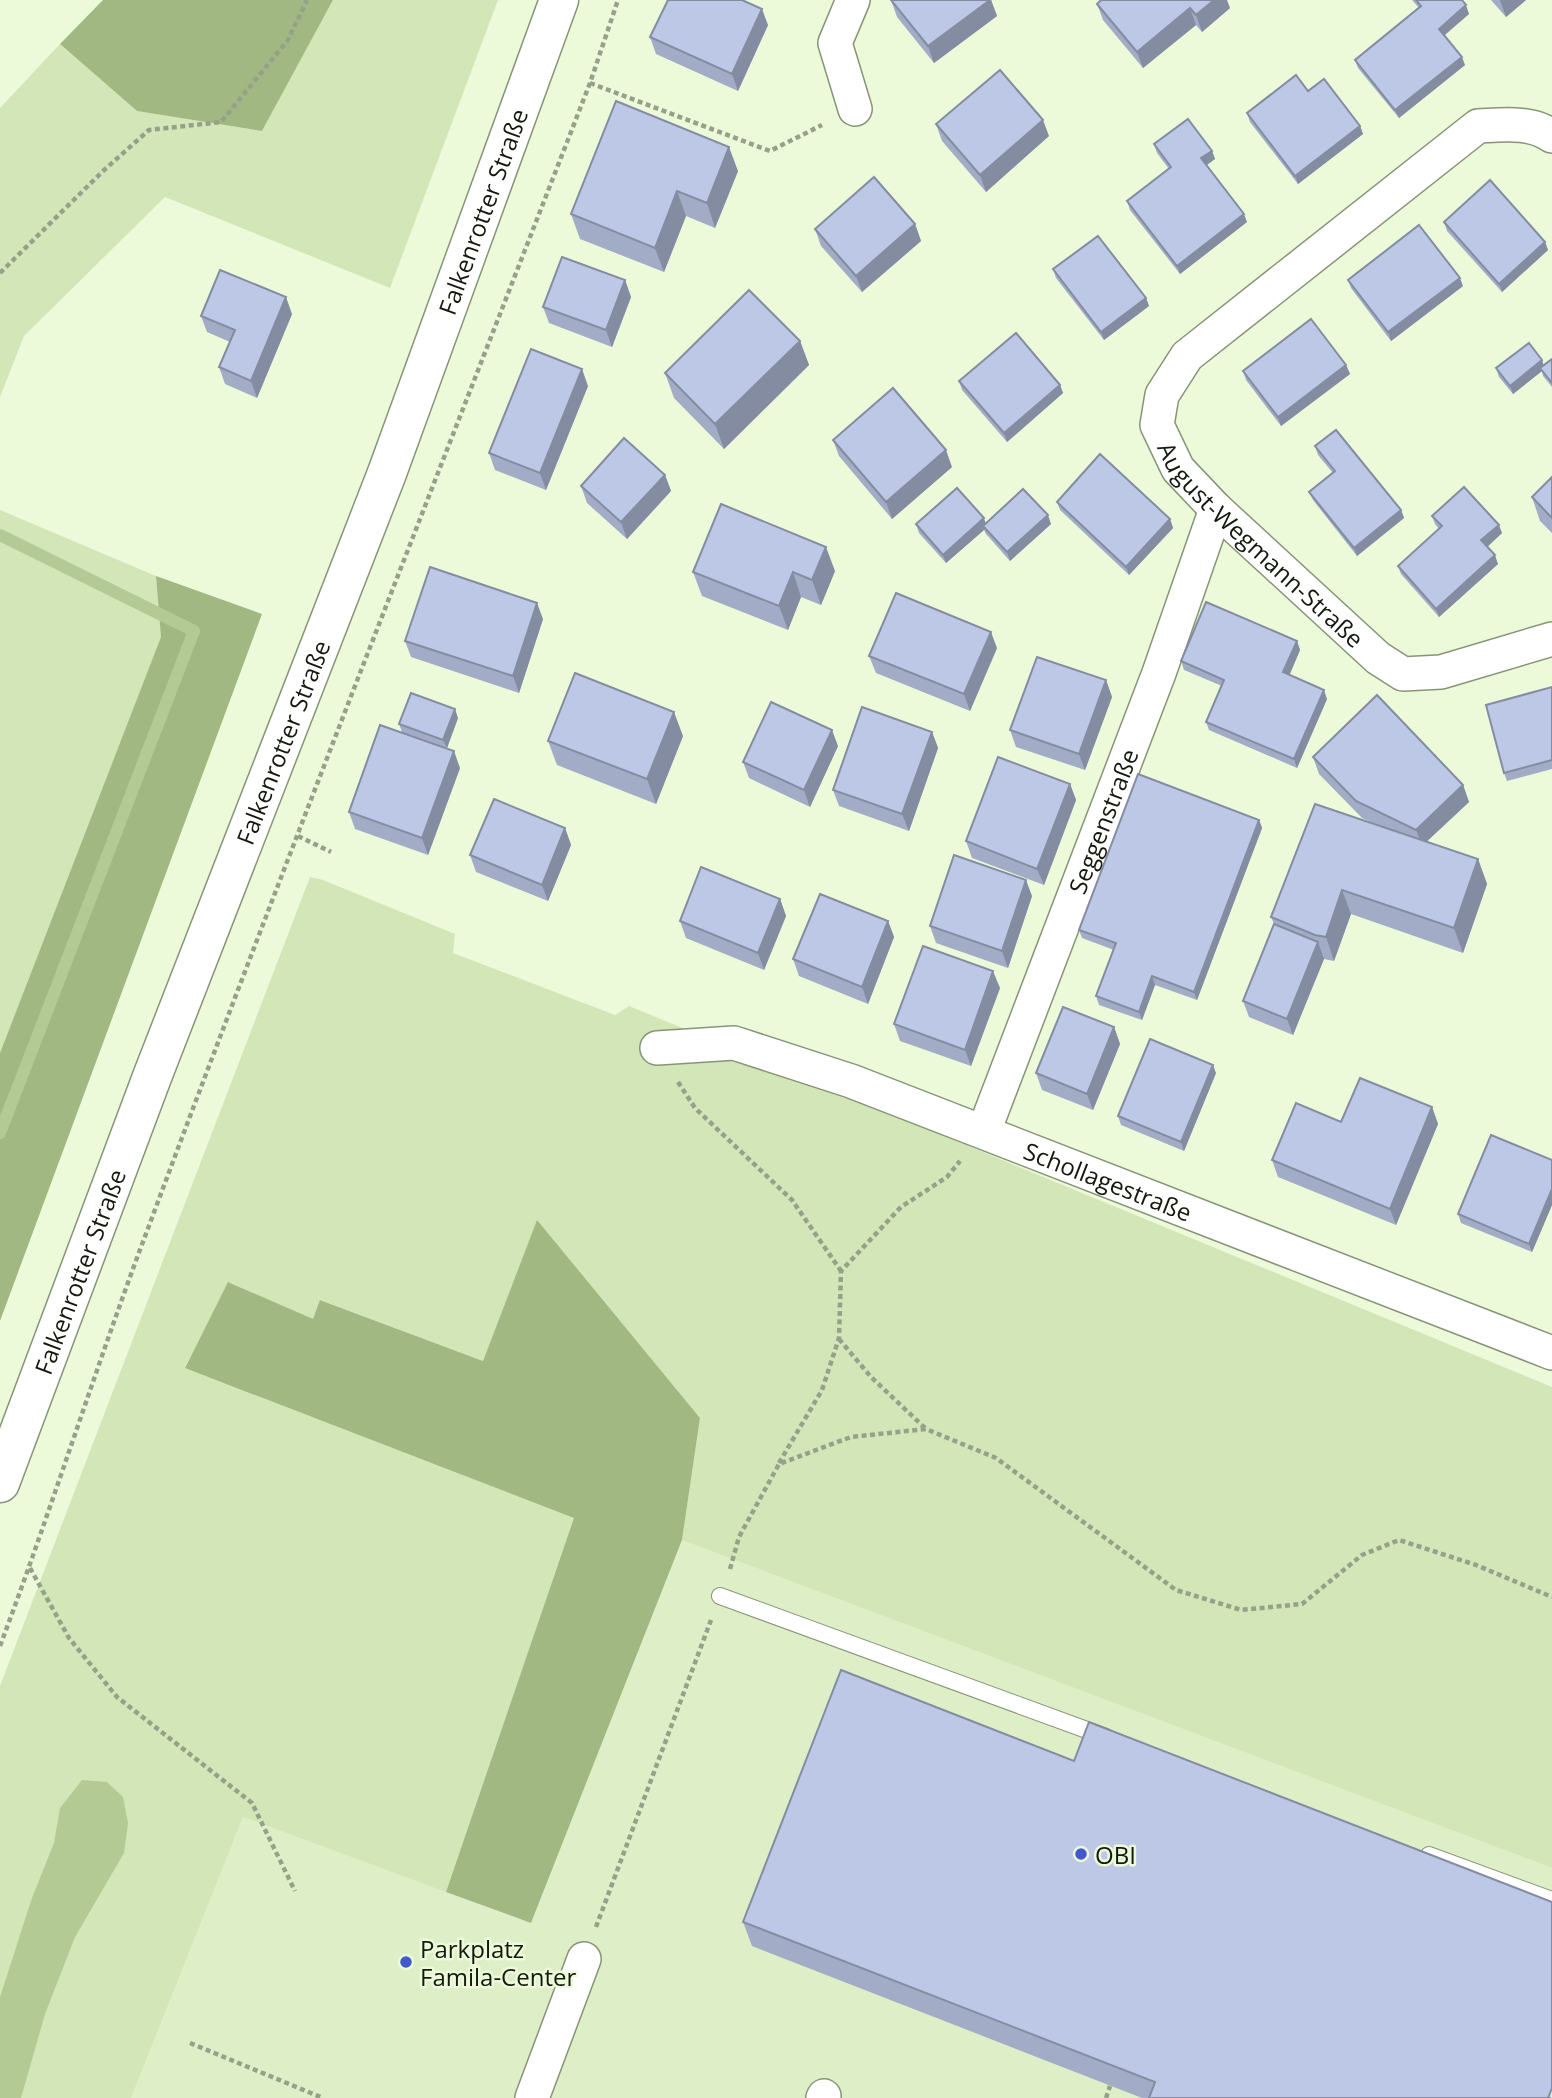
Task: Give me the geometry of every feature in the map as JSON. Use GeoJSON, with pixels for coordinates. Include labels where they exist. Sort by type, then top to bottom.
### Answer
{"type":"FeatureCollection","features":[{"type":"Feature","properties":{"kind":"main road","name":"Falkenrotter Straße"},"geometry":{"type":"LineString","coordinates":[[0,1483],[152,1077],[387,473],[559,0]]}},
{"type":"Feature","properties":{"kind":"street"},"geometry":{"type":"LineString","coordinates":[[853,0],[835,43],[855,109]]}},
{"type":"Feature","properties":{"kind":"street","name":"August-Wegmann-Straße"},"geometry":{"type":"LineString","coordinates":[[1552,136],[1548,132],[1519,125],[1478,126],[1187,356],[1162,395],[1157,425],[1178,469],[1216,509],[1378,658],[1403,674],[1441,672],[1552,639]]}},
{"type":"Feature","properties":{"kind":"street","name":"Seggenstraße"},"geometry":{"type":"LineString","coordinates":[[984,1131],[1154,686],[1216,509]]}},
{"type":"Feature","properties":{"kind":"street","name":"Schollagestraße"},"geometry":{"type":"LineString","coordinates":[[657,1048],[734,1043],[851,1081],[1552,1353]]}},
{"type":"Feature","properties":{"kind":"street"},"geometry":{"type":"LineString","coordinates":[[532,2098],[584,1959]]}},
{"type":"Feature","properties":{"kind":"lane"},"geometry":{"type":"LineString","coordinates":[[720,1596],[1123,1743]]}},
{"type":"Feature","properties":{"kind":"lane"},"geometry":{"type":"LineString","coordinates":[[1409,1847],[1552,1900]]}},
{"type":"Feature","properties":{"kind":"path"},"geometry":{"type":"LineString","coordinates":[[0,274],[103,171],[149,130],[221,122],[288,40],[307,0]]}},
{"type":"Feature","properties":{"kind":"path"},"geometry":{"type":"LineString","coordinates":[[0,1646],[133,1270],[590,83],[618,0]]}},
{"type":"Feature","properties":{"kind":"path"},"geometry":{"type":"LineString","coordinates":[[590,83],[770,151],[855,109]]}},
{"type":"Feature","properties":{"kind":"path"},"geometry":{"type":"LineString","coordinates":[[298,836],[331,852]]}},
{"type":"Feature","properties":{"kind":"path"},"geometry":{"type":"LineString","coordinates":[[584,1959],[720,1596],[739,1537],[822,1390],[839,1338],[841,1271],[792,1200],[695,1108],[657,1048]]}},
{"type":"Feature","properties":{"kind":"path"},"geometry":{"type":"LineString","coordinates":[[841,1271],[901,1208],[947,1177],[984,1131]]}},
{"type":"Feature","properties":{"kind":"path"},"geometry":{"type":"LineString","coordinates":[[839,1338],[871,1377],[926,1429],[996,1458],[1176,1590],[1241,1610],[1302,1604],[1362,1555],[1399,1540],[1476,1564],[1551,1596]]}},
{"type":"Feature","properties":{"kind":"path"},"geometry":{"type":"LineString","coordinates":[[779,1464],[851,1437],[926,1429]]}},
{"type":"Feature","properties":{"kind":"path"},"geometry":{"type":"LineString","coordinates":[[30,1567],[69,1638],[117,1697],[252,1803],[295,1891]]}},
{"type":"Feature","properties":{"kind":"path"},"geometry":{"type":"LineString","coordinates":[[190,2043],[323,2098]]}},
{"type":"Feature","properties":{"kind":"path"},"geometry":{"type":"LineString","coordinates":[[1106,2098],[1110,2086]]}},
{"type":"Feature","properties":{"kind":"shaded area"},"geometry":{"type":"Polygon","coordinates":[[[103,0],[333,0],[262,131],[137,111],[60,44],[103,0]]]}},
{"type":"Feature","properties":{"kind":"shaded area"},"geometry":{"type":"Polygon","coordinates":[[[333,0],[498,0],[390,288],[165,197],[24,336],[0,397],[0,108],[60,44],[137,111],[262,131],[333,0]]]}},
{"type":"Feature","properties":{"kind":"shaded area"},"geometry":{"type":"Polygon","coordinates":[[[0,510],[156,576],[162,636],[0,1053],[0,510]]]}},
{"type":"Feature","properties":{"kind":"shaded area"},"geometry":{"type":"Polygon","coordinates":[[[156,576],[262,614],[0,1321],[0,1053],[161,637],[156,576]]]}},
{"type":"Feature","properties":{"kind":"shaded area"},"geometry":{"type":"Polygon","coordinates":[[[310,877],[455,934],[453,953],[615,1015],[629,1006],[1552,1387],[1552,1868],[682,1540],[700,1418],[537,1221],[483,1361],[321,1300],[313,1320],[229,1282],[185,1367],[575,1518],[446,1892],[243,1817],[131,2098],[0,2098],[0,1686],[310,877]]]}},
{"type":"Feature","properties":{"kind":"shaded area"},"geometry":{"type":"Polygon","coordinates":[[[537,1220],[700,1418],[682,1540],[531,1923],[446,1892],[574,1518],[185,1368],[228,1282],[313,1319],[320,1300],[483,1361],[537,1220]]]}},
{"type":"Feature","properties":{"kind":"shaded area"},"geometry":{"type":"Polygon","coordinates":[[[682,1540],[1552,1868],[1552,2098],[131,2098],[243,1817],[531,1923],[682,1540]]]}},
{"type":"Feature","properties":{"kind":"shaded area"},"geometry":{"type":"Polygon","coordinates":[[[82,1780],[107,1782],[123,1797],[128,1823],[124,1853],[75,1937],[45,2014],[21,2098],[0,2098],[0,1997],[32,1898],[54,1843],[60,1808],[82,1780]]]}},
{"type":"Feature","properties":{"kind":"building"},"geometry":{"type":"Polygon","coordinates":[[[668,0],[742,0],[762,9],[732,74],[650,37],[668,0]]]}},
{"type":"Feature","properties":{"kind":"building"},"geometry":{"type":"Polygon","coordinates":[[[891,0],[990,0],[928,46],[891,0]]]}},
{"type":"Feature","properties":{"kind":"building"},"geometry":{"type":"Polygon","coordinates":[[[1101,0],[1214,0],[1196,15],[1190,8],[1137,52],[1097,4],[1101,0]]]}},
{"type":"Feature","properties":{"kind":"building"},"geometry":{"type":"Polygon","coordinates":[[[1416,0],[1462,0],[1466,5],[1439,29],[1462,57],[1395,110],[1355,60],[1421,6],[1416,0]]]}},
{"type":"Feature","properties":{"kind":"building"},"geometry":{"type":"Polygon","coordinates":[[[1000,70],[1043,120],[980,175],[936,124],[1000,70]]]}},
{"type":"Feature","properties":{"kind":"building"},"geometry":{"type":"Polygon","coordinates":[[[1296,75],[1308,91],[1324,79],[1360,126],[1295,176],[1247,113],[1296,75]]]}},
{"type":"Feature","properties":{"kind":"building"},"geometry":{"type":"Polygon","coordinates":[[[616,101],[729,147],[707,203],[677,191],[655,248],[571,214],[616,101]]]}},
{"type":"Feature","properties":{"kind":"building"},"geometry":{"type":"Polygon","coordinates":[[[1188,119],[1212,151],[1201,158],[1244,214],[1177,266],[1127,201],[1171,167],[1154,144],[1188,119]]]}},
{"type":"Feature","properties":{"kind":"building"},"geometry":{"type":"Polygon","coordinates":[[[874,177],[915,224],[856,276],[815,229],[874,177]]]}},
{"type":"Feature","properties":{"kind":"building"},"geometry":{"type":"Polygon","coordinates":[[[1490,180],[1545,242],[1499,284],[1444,222],[1490,180]]]}},
{"type":"Feature","properties":{"kind":"building"},"geometry":{"type":"Polygon","coordinates":[[[1419,225],[1460,278],[1388,332],[1348,280],[1419,225]]]}},
{"type":"Feature","properties":{"kind":"building"},"geometry":{"type":"Polygon","coordinates":[[[1098,236],[1146,298],[1101,332],[1053,269],[1098,236]]]}},
{"type":"Feature","properties":{"kind":"building"},"geometry":{"type":"Polygon","coordinates":[[[562,257],[625,280],[606,330],[543,307],[562,257]]]}},
{"type":"Feature","properties":{"kind":"building"},"geometry":{"type":"Polygon","coordinates":[[[220,270],[286,297],[251,381],[219,367],[235,330],[201,316],[220,270]]]}},
{"type":"Feature","properties":{"kind":"building"},"geometry":{"type":"Polygon","coordinates":[[[749,290],[800,341],[715,424],[665,373],[749,290]]]}},
{"type":"Feature","properties":{"kind":"building"},"geometry":{"type":"Polygon","coordinates":[[[1311,319],[1346,365],[1278,417],[1243,371],[1311,319]]]}},
{"type":"Feature","properties":{"kind":"building"},"geometry":{"type":"Polygon","coordinates":[[[1016,333],[1060,385],[1004,433],[959,381],[1016,333]]]}},
{"type":"Feature","properties":{"kind":"building"},"geometry":{"type":"Polygon","coordinates":[[[1529,343],[1542,360],[1510,386],[1496,368],[1529,343]]]}},
{"type":"Feature","properties":{"kind":"building"},"geometry":{"type":"Polygon","coordinates":[[[531,349],[582,369],[540,473],[489,453],[531,349]]]}},
{"type":"Feature","properties":{"kind":"building"},"geometry":{"type":"Polygon","coordinates":[[[1552,359],[1552,383],[1540,368],[1552,359]]]}},
{"type":"Feature","properties":{"kind":"building"},"geometry":{"type":"Polygon","coordinates":[[[893,388],[946,450],[886,502],[833,440],[893,388]]]}},
{"type":"Feature","properties":{"kind":"building"},"geometry":{"type":"Polygon","coordinates":[[[1336,430],[1401,510],[1354,548],[1309,492],[1335,471],[1315,446],[1336,430]]]}},
{"type":"Feature","properties":{"kind":"building"},"geometry":{"type":"Polygon","coordinates":[[[624,438],[665,475],[621,522],[581,486],[624,438]]]}},
{"type":"Feature","properties":{"kind":"building"},"geometry":{"type":"Polygon","coordinates":[[[1100,454],[1170,519],[1126,567],[1057,502],[1100,454]]]}},
{"type":"Feature","properties":{"kind":"building"},"geometry":{"type":"Polygon","coordinates":[[[1552,477],[1552,518],[1532,497],[1552,477]]]}},
{"type":"Feature","properties":{"kind":"building"},"geometry":{"type":"Polygon","coordinates":[[[1464,487],[1499,525],[1481,540],[1495,555],[1436,609],[1398,566],[1442,526],[1432,516],[1464,487]]]}},
{"type":"Feature","properties":{"kind":"building"},"geometry":{"type":"Polygon","coordinates":[[[957,488],[984,518],[943,555],[916,524],[957,488]]]}},
{"type":"Feature","properties":{"kind":"building"},"geometry":{"type":"Polygon","coordinates":[[[1023,489],[1048,515],[1007,552],[983,526],[1023,489]]]}},
{"type":"Feature","properties":{"kind":"building"},"geometry":{"type":"Polygon","coordinates":[[[721,504],[826,547],[812,580],[793,572],[779,606],[693,572],[721,504]]]}},
{"type":"Feature","properties":{"kind":"building"},"geometry":{"type":"Polygon","coordinates":[[[430,567],[537,603],[513,676],[405,641],[430,567]]]}},
{"type":"Feature","properties":{"kind":"building"},"geometry":{"type":"Polygon","coordinates":[[[896,593],[991,632],[964,694],[869,656],[896,593]]]}},
{"type":"Feature","properties":{"kind":"building"},"geometry":{"type":"Polygon","coordinates":[[[1206,602],[1297,641],[1283,672],[1324,690],[1294,759],[1206,722],[1224,680],[1181,661],[1206,602]]]}},
{"type":"Feature","properties":{"kind":"building"},"geometry":{"type":"Polygon","coordinates":[[[1037,657],[1106,680],[1079,754],[1010,730],[1037,657]]]}},
{"type":"Feature","properties":{"kind":"building"},"geometry":{"type":"Polygon","coordinates":[[[575,673],[674,712],[647,779],[548,741],[575,673]]]}},
{"type":"Feature","properties":{"kind":"building"},"geometry":{"type":"Polygon","coordinates":[[[1552,687],[1552,760],[1504,773],[1486,705],[1552,687]]]}},
{"type":"Feature","properties":{"kind":"building"},"geometry":{"type":"Polygon","coordinates":[[[411,693],[455,709],[443,740],[399,724],[411,693]]]}},
{"type":"Feature","properties":{"kind":"building"},"geometry":{"type":"Polygon","coordinates":[[[1377,695],[1463,785],[1416,830],[1356,801],[1313,757],[1377,695]]]}},
{"type":"Feature","properties":{"kind":"building"},"geometry":{"type":"Polygon","coordinates":[[[771,702],[832,730],[804,790],[743,762],[771,702]]]}},
{"type":"Feature","properties":{"kind":"building"},"geometry":{"type":"Polygon","coordinates":[[[862,707],[932,732],[902,814],[833,790],[862,707]]]}},
{"type":"Feature","properties":{"kind":"building"},"geometry":{"type":"Polygon","coordinates":[[[380,725],[454,751],[422,838],[349,812],[380,725]]]}},
{"type":"Feature","properties":{"kind":"building"},"geometry":{"type":"Polygon","coordinates":[[[998,757],[1070,784],[1037,869],[966,841],[998,757]]]}},
{"type":"Feature","properties":{"kind":"building"},"geometry":{"type":"Polygon","coordinates":[[[1138,774],[1259,820],[1194,992],[1152,976],[1139,1012],[1096,996],[1116,943],[1079,930],[1138,774]]]}},
{"type":"Feature","properties":{"kind":"building"},"geometry":{"type":"Polygon","coordinates":[[[494,799],[565,828],[542,885],[470,855],[494,799]]]}},
{"type":"Feature","properties":{"kind":"building"},"geometry":{"type":"Polygon","coordinates":[[[1315,804],[1478,859],[1454,928],[1342,890],[1326,937],[1271,917],[1315,804]]]}},
{"type":"Feature","properties":{"kind":"building"},"geometry":{"type":"Polygon","coordinates":[[[954,855],[1026,880],[1002,951],[930,926],[954,855]]]}},
{"type":"Feature","properties":{"kind":"building"},"geometry":{"type":"Polygon","coordinates":[[[701,867],[780,899],[758,953],[680,921],[701,867]]]}},
{"type":"Feature","properties":{"kind":"building"},"geometry":{"type":"Polygon","coordinates":[[[820,894],[888,921],[862,987],[793,959],[820,894]]]}},
{"type":"Feature","properties":{"kind":"building"},"geometry":{"type":"Polygon","coordinates":[[[1274,924],[1318,942],[1287,1019],[1243,1001],[1274,924]]]}},
{"type":"Feature","properties":{"kind":"building"},"geometry":{"type":"Polygon","coordinates":[[[923,946],[993,971],[965,1050],[894,1024],[923,946]]]}},
{"type":"Feature","properties":{"kind":"building"},"geometry":{"type":"Polygon","coordinates":[[[1063,1007],[1114,1027],[1087,1094],[1036,1073],[1063,1007]]]}},
{"type":"Feature","properties":{"kind":"building"},"geometry":{"type":"Polygon","coordinates":[[[1150,1039],[1213,1065],[1181,1142],[1118,1116],[1150,1039]]]}},
{"type":"Feature","properties":{"kind":"building"},"geometry":{"type":"Polygon","coordinates":[[[1360,1078],[1432,1107],[1390,1209],[1272,1160],[1296,1103],[1341,1122],[1360,1078]]]}},
{"type":"Feature","properties":{"kind":"building"},"geometry":{"type":"Polygon","coordinates":[[[1491,1135],[1552,1160],[1552,1189],[1529,1244],[1458,1214],[1491,1135]]]}},
{"type":"Feature","properties":{"kind":"building","name":"OBI"},"geometry":{"type":"Polygon","coordinates":[[[841,1670],[1074,1761],[1089,1722],[1552,1902],[1552,2088],[1548,2098],[1149,2098],[1155,2082],[743,1922],[841,1670]]]}},
{"type":"Feature","properties":{"kind":"waterway"},"geometry":{"type":"LineString","coordinates":[[0,535],[194,631],[0,1133]]}},
{"type":"Feature","properties":{"kind":"place","name":"OBI"},"geometry":{"type":"Point","coordinates":[1081,1854]}},
{"type":"Feature","properties":{"kind":"place","name":"Parkplatz Famila-Center"},"geometry":{"type":"Point","coordinates":[406,1962]}}]}
